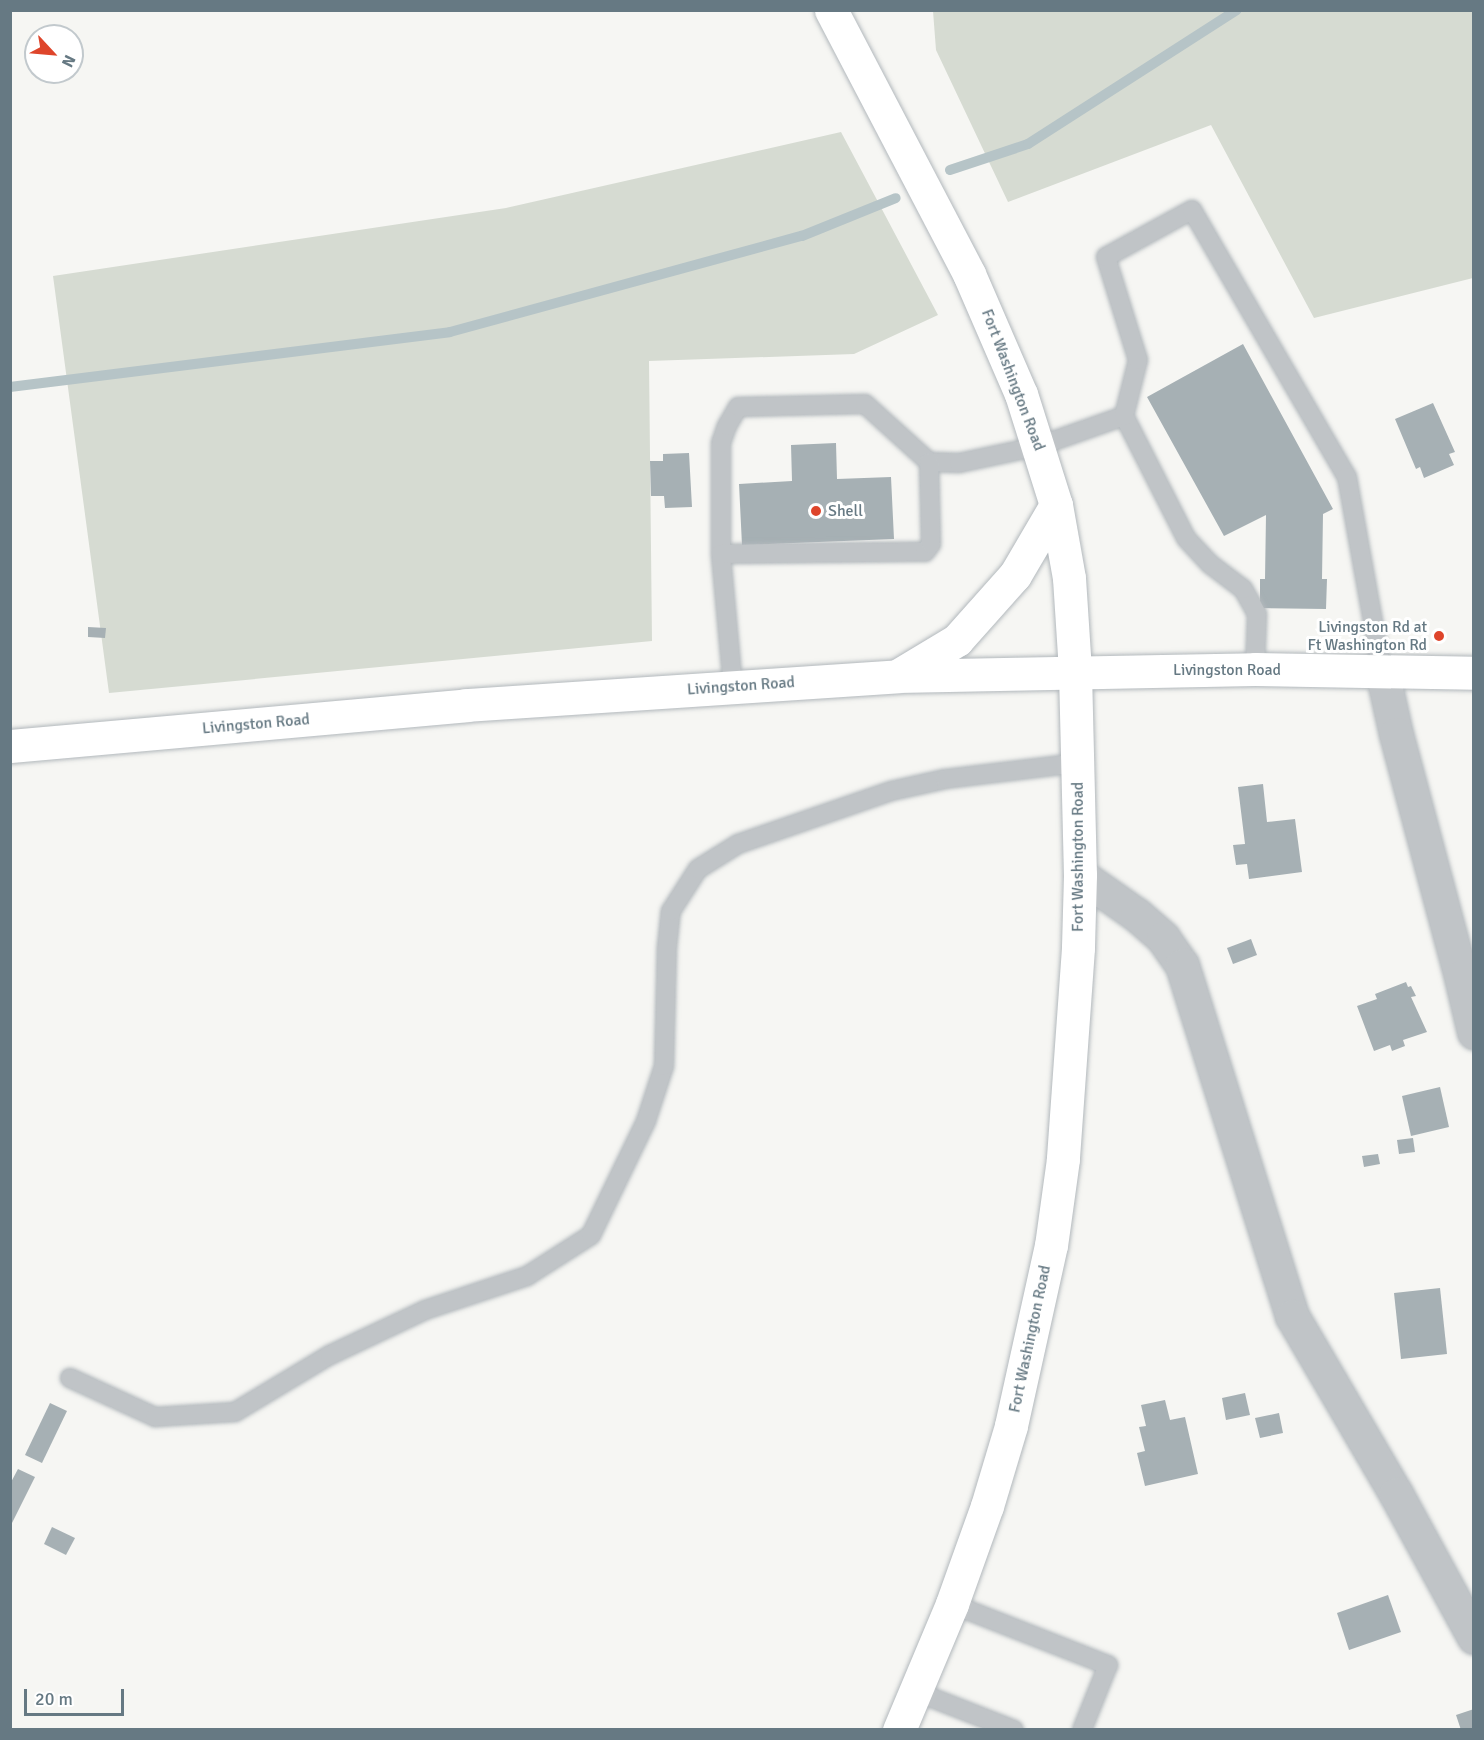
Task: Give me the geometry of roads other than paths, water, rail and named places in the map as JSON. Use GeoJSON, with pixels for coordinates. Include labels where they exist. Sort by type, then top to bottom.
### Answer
{"type":"FeatureCollection","features":[{"type":"Feature","properties":{"kind":"main road","name":"Fort Washington Road"},"geometry":{"type":"LineString","coordinates":[[831,10],[969,274],[1000,342],[1039,446],[1056,505],[1069,578],[1075,672],[1080,875],[1070,1079],[1063,1159],[1051,1245],[1011,1426],[987,1506],[952,1604],[917,1692],[899,1730]]}},
{"type":"Feature","properties":{"kind":"main road"},"geometry":{"type":"LineString","coordinates":[[897,676],[957,640],[1016,575],[1056,505]]}},
{"type":"Feature","properties":{"kind":"main road","name":"Livingston Road"},"geometry":{"type":"LineString","coordinates":[[10,746],[466,705],[897,676],[1255,669],[1473,673]]}},
{"type":"Feature","properties":{"kind":"street"},"geometry":{"type":"LineString","coordinates":[[1382,671],[1396,734],[1461,977],[1473,1032]]}},
{"type":"Feature","properties":{"kind":"street"},"geometry":{"type":"LineString","coordinates":[[1080,875],[1137,915],[1163,938],[1182,965],[1292,1316],[1396,1494],[1473,1636]]}},
{"type":"Feature","properties":{"kind":"lane"},"geometry":{"type":"LineString","coordinates":[[1255,669],[1257,614],[1243,590],[1210,564],[1186,538],[1124,416],[1138,360],[1106,257],[1192,210],[1347,477],[1382,671]]}},
{"type":"Feature","properties":{"kind":"lane"},"geometry":{"type":"LineString","coordinates":[[733,687],[721,555],[721,443],[727,426],[738,407],[865,404],[929,462],[959,463],[1039,446],[1124,416]]}},
{"type":"Feature","properties":{"kind":"lane"},"geometry":{"type":"LineString","coordinates":[[721,555],[925,552],[931,544],[929,462]]}},
{"type":"Feature","properties":{"kind":"lane"},"geometry":{"type":"LineString","coordinates":[[70,1378],[155,1417],[235,1412],[330,1354],[414,1315],[526,1276],[591,1234],[646,1121],[664,1066],[667,947],[671,911],[698,869],[738,844],[891,791],[945,780],[1078,763]]}},
{"type":"Feature","properties":{"kind":"lane"},"geometry":{"type":"LineString","coordinates":[[952,1604],[1108,1665],[1082,1730]]}},
{"type":"Feature","properties":{"kind":"lane"},"geometry":{"type":"LineString","coordinates":[[917,1692],[1014,1730]]}},
{"type":"Feature","properties":{"kind":"waterway"},"geometry":{"type":"LineString","coordinates":[[950,170],[1028,144],[1237,10]]}},
{"type":"Feature","properties":{"kind":"waterway"},"geometry":{"type":"LineString","coordinates":[[10,387],[450,332],[802,236],[896,198]]}},
{"type":"Feature","properties":{"kind":"place","name":"Shell"},"geometry":{"type":"Point","coordinates":[816,511]}},
{"type":"Feature","properties":{"kind":"place","name":"Livingston Rd at Ft Washington Rd"},"geometry":{"type":"Point","coordinates":[1439,636]}}]}
